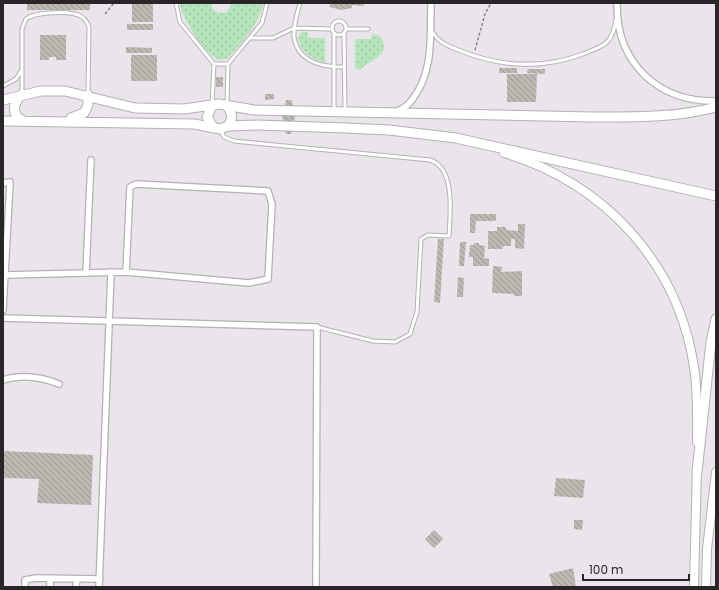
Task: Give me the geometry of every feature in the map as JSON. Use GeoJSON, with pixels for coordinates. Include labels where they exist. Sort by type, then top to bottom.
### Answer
{"type":"FeatureCollection","features":[{"type":"Feature","properties":{"kind":"main road"},"geometry":{"type":"LineString","coordinates":[[3,100],[22,94],[52,90],[88,95],[122,106],[149,109],[184,109],[219,104],[254,110],[642,116],[675,114],[716,107]]}},
{"type":"Feature","properties":{"kind":"main road"},"geometry":{"type":"LineString","coordinates":[[22,94],[15,104],[14,112],[19,119],[24,122]]}},
{"type":"Feature","properties":{"kind":"main road"},"geometry":{"type":"LineString","coordinates":[[60,121],[84,113],[88,105],[88,95]]}},
{"type":"Feature","properties":{"kind":"main road"},"geometry":{"type":"LineString","coordinates":[[212,106],[207,117],[220,127]]}},
{"type":"Feature","properties":{"kind":"main road"},"geometry":{"type":"LineString","coordinates":[[220,127],[232,114],[228,106]]}},
{"type":"Feature","properties":{"kind":"main road"},"geometry":{"type":"LineString","coordinates":[[5,122],[60,121],[194,124],[220,127],[346,128],[389,130],[456,138],[716,196]]}},
{"type":"Feature","properties":{"kind":"main road"},"geometry":{"type":"LineString","coordinates":[[697,472],[711,342],[716,319]]}},
{"type":"Feature","properties":{"kind":"street"},"geometry":{"type":"LineString","coordinates":[[390,113],[400,110],[407,105],[414,96],[425,76],[428,63],[431,3]]}},
{"type":"Feature","properties":{"kind":"street"},"geometry":{"type":"LineString","coordinates":[[617,3],[617,15],[624,46],[630,58],[646,77],[659,87],[673,94],[688,98],[716,101]]}},
{"type":"Feature","properties":{"kind":"street"},"geometry":{"type":"LineString","coordinates":[[456,138],[527,160],[558,174],[587,192],[614,213],[635,236],[654,262],[669,287],[680,313],[694,366],[697,394],[697,472],[694,587]]}},
{"type":"Feature","properties":{"kind":"street"},"geometry":{"type":"LineString","coordinates":[[86,272],[91,160]]}},
{"type":"Feature","properties":{"kind":"street"},"geometry":{"type":"LineString","coordinates":[[3,183],[10,182],[3,310]]}},
{"type":"Feature","properties":{"kind":"street"},"geometry":{"type":"LineString","coordinates":[[4,272],[126,272],[248,283],[268,279],[272,204],[268,192],[136,184],[130,187],[126,272]]}},
{"type":"Feature","properties":{"kind":"street"},"geometry":{"type":"LineString","coordinates":[[99,587],[105,464],[111,272]]}},
{"type":"Feature","properties":{"kind":"street"},"geometry":{"type":"LineString","coordinates":[[3,318],[317,327],[316,587]]}},
{"type":"Feature","properties":{"kind":"street"},"geometry":{"type":"LineString","coordinates":[[3,380],[16,376],[46,379],[59,384]]}},
{"type":"Feature","properties":{"kind":"street"},"geometry":{"type":"LineString","coordinates":[[706,587],[707,549],[716,472]]}},
{"type":"Feature","properties":{"kind":"street"},"geometry":{"type":"LineString","coordinates":[[25,587],[25,580],[50,578],[100,579]]}},
{"type":"Feature","properties":{"kind":"street"},"geometry":{"type":"LineString","coordinates":[[50,578],[50,587]]}},
{"type":"Feature","properties":{"kind":"street"},"geometry":{"type":"LineString","coordinates":[[76,587],[77,579]]}},
{"type":"Feature","properties":{"kind":"lane"},"geometry":{"type":"LineString","coordinates":[[176,3],[177,16],[180,22],[214,64],[212,106]]}},
{"type":"Feature","properties":{"kind":"lane"},"geometry":{"type":"LineString","coordinates":[[228,106],[228,64],[262,23],[267,3]]}},
{"type":"Feature","properties":{"kind":"lane"},"geometry":{"type":"LineString","coordinates":[[300,3],[294,28],[296,43],[304,56],[316,64],[344,67]]}},
{"type":"Feature","properties":{"kind":"lane"},"geometry":{"type":"LineString","coordinates":[[22,94],[22,29],[26,19],[30,15],[36,14],[75,14],[81,16],[88,23],[89,28],[88,95]]}},
{"type":"Feature","properties":{"kind":"lane"},"geometry":{"type":"LineString","coordinates":[[430,21],[432,31],[438,40],[474,56],[516,65],[535,65],[574,57],[607,42],[614,32],[617,15]]}},
{"type":"Feature","properties":{"kind":"lane"},"geometry":{"type":"LineString","coordinates":[[331,29],[334,23],[338,21],[343,23],[345,31],[345,112]]}},
{"type":"Feature","properties":{"kind":"lane"},"geometry":{"type":"LineString","coordinates":[[250,38],[273,38],[294,28],[331,29]]}},
{"type":"Feature","properties":{"kind":"lane"},"geometry":{"type":"LineString","coordinates":[[331,29],[334,34],[334,112]]}},
{"type":"Feature","properties":{"kind":"lane"},"geometry":{"type":"LineString","coordinates":[[334,34],[339,36],[345,31],[368,29]]}},
{"type":"Feature","properties":{"kind":"lane"},"geometry":{"type":"LineString","coordinates":[[214,64],[228,64]]}},
{"type":"Feature","properties":{"kind":"lane"},"geometry":{"type":"LineString","coordinates":[[3,86],[18,77],[22,66]]}},
{"type":"Feature","properties":{"kind":"lane"},"geometry":{"type":"LineString","coordinates":[[220,127],[224,137],[234,141],[430,160],[439,165],[443,171],[450,197],[449,236],[428,235],[421,239],[417,312],[410,334],[395,342],[373,341],[317,327]]}},
{"type":"Feature","properties":{"kind":"path"},"geometry":{"type":"LineString","coordinates":[[105,14],[114,3]]}},
{"type":"Feature","properties":{"kind":"path"},"geometry":{"type":"LineString","coordinates":[[474,56],[485,14],[491,3]]}},
{"type":"Feature","properties":{"kind":"path"},"geometry":{"type":"LineString","coordinates":[[514,3],[535,3]]}},
{"type":"Feature","properties":{"kind":"green space"},"geometry":{"type":"Polygon","coordinates":[[[180,3],[212,3],[212,8],[218,13],[225,13],[230,8],[231,3],[263,3],[258,18],[250,32],[228,58],[221,60],[215,58],[202,45],[185,18],[180,3]]]}},
{"type":"Feature","properties":{"kind":"green space"},"geometry":{"type":"Polygon","coordinates":[[[302,32],[308,32],[308,38],[325,38],[325,63],[311,57],[301,46],[298,37],[302,32]]]}},
{"type":"Feature","properties":{"kind":"green space"},"geometry":{"type":"Polygon","coordinates":[[[372,34],[378,35],[381,38],[384,45],[381,53],[360,70],[355,68],[355,39],[371,39],[372,34]]]}},
{"type":"Feature","properties":{"kind":"building"},"geometry":{"type":"Polygon","coordinates":[[[132,3],[153,3],[153,22],[132,22],[132,3]]]}},
{"type":"Feature","properties":{"kind":"building"},"geometry":{"type":"Polygon","coordinates":[[[330,3],[364,3],[364,6],[352,5],[352,8],[341,10],[330,7],[330,3]]]}},
{"type":"Feature","properties":{"kind":"building"},"geometry":{"type":"Polygon","coordinates":[[[27,4],[90,4],[90,10],[27,10],[27,4]]]}},
{"type":"Feature","properties":{"kind":"building"},"geometry":{"type":"Polygon","coordinates":[[[127,24],[153,24],[153,30],[127,30],[127,24]]]}},
{"type":"Feature","properties":{"kind":"building"},"geometry":{"type":"Polygon","coordinates":[[[40,35],[66,35],[66,60],[56,60],[56,57],[49,57],[49,60],[40,60],[40,35]]]}},
{"type":"Feature","properties":{"kind":"building"},"geometry":{"type":"Polygon","coordinates":[[[126,47],[152,48],[152,53],[126,53],[126,47]]]}},
{"type":"Feature","properties":{"kind":"building"},"geometry":{"type":"Polygon","coordinates":[[[131,55],[157,55],[157,81],[131,81],[131,55]]]}},
{"type":"Feature","properties":{"kind":"building"},"geometry":{"type":"Polygon","coordinates":[[[499,68],[517,68],[517,73],[499,73],[499,68]]]}},
{"type":"Feature","properties":{"kind":"building"},"geometry":{"type":"Polygon","coordinates":[[[528,69],[545,69],[545,74],[527,73],[528,69]]]}},
{"type":"Feature","properties":{"kind":"building"},"geometry":{"type":"Polygon","coordinates":[[[507,74],[537,74],[536,102],[507,102],[507,74]]]}},
{"type":"Feature","properties":{"kind":"building"},"geometry":{"type":"Polygon","coordinates":[[[216,77],[223,77],[223,87],[216,87],[216,77]]]}},
{"type":"Feature","properties":{"kind":"building"},"geometry":{"type":"Polygon","coordinates":[[[265,94],[274,94],[274,99],[265,100],[265,94]]]}},
{"type":"Feature","properties":{"kind":"building"},"geometry":{"type":"Polygon","coordinates":[[[286,100],[292,100],[295,117],[291,134],[286,134],[282,117],[286,100]]]}},
{"type":"Feature","properties":{"kind":"building"},"geometry":{"type":"Polygon","coordinates":[[[470,214],[496,214],[496,220],[476,221],[475,233],[470,233],[470,214]]]}},
{"type":"Feature","properties":{"kind":"building"},"geometry":{"type":"Polygon","coordinates":[[[518,224],[525,224],[524,249],[515,248],[515,239],[511,239],[511,246],[503,246],[503,249],[488,249],[488,231],[497,231],[497,227],[506,227],[506,230],[518,231],[518,224]]]}},
{"type":"Feature","properties":{"kind":"building"},"geometry":{"type":"Polygon","coordinates":[[[438,239],[444,239],[440,303],[434,302],[438,239]]]}},
{"type":"Feature","properties":{"kind":"building"},"geometry":{"type":"Polygon","coordinates":[[[460,242],[466,242],[464,266],[459,266],[460,242]]]}},
{"type":"Feature","properties":{"kind":"building"},"geometry":{"type":"Polygon","coordinates":[[[474,243],[479,243],[479,245],[485,246],[484,258],[489,259],[489,266],[473,266],[473,257],[469,257],[470,245],[474,245],[474,243]]]}},
{"type":"Feature","properties":{"kind":"building"},"geometry":{"type":"Polygon","coordinates":[[[493,266],[502,267],[501,272],[522,271],[522,296],[492,293],[493,266]]]}},
{"type":"Feature","properties":{"kind":"building"},"geometry":{"type":"Polygon","coordinates":[[[458,277],[464,278],[463,297],[457,297],[458,277]]]}},
{"type":"Feature","properties":{"kind":"building"},"geometry":{"type":"Polygon","coordinates":[[[3,451],[93,455],[91,505],[37,503],[39,479],[3,478],[3,451]]]}},
{"type":"Feature","properties":{"kind":"building"},"geometry":{"type":"Polygon","coordinates":[[[556,478],[585,480],[583,498],[554,496],[556,478]]]}},
{"type":"Feature","properties":{"kind":"building"},"geometry":{"type":"Polygon","coordinates":[[[574,520],[583,520],[582,530],[574,529],[574,520]]]}},
{"type":"Feature","properties":{"kind":"building"},"geometry":{"type":"Polygon","coordinates":[[[434,530],[443,539],[434,548],[425,539],[434,530]]]}},
{"type":"Feature","properties":{"kind":"building"},"geometry":{"type":"Polygon","coordinates":[[[573,568],[576,587],[553,587],[549,574],[573,568]]]}}]}
